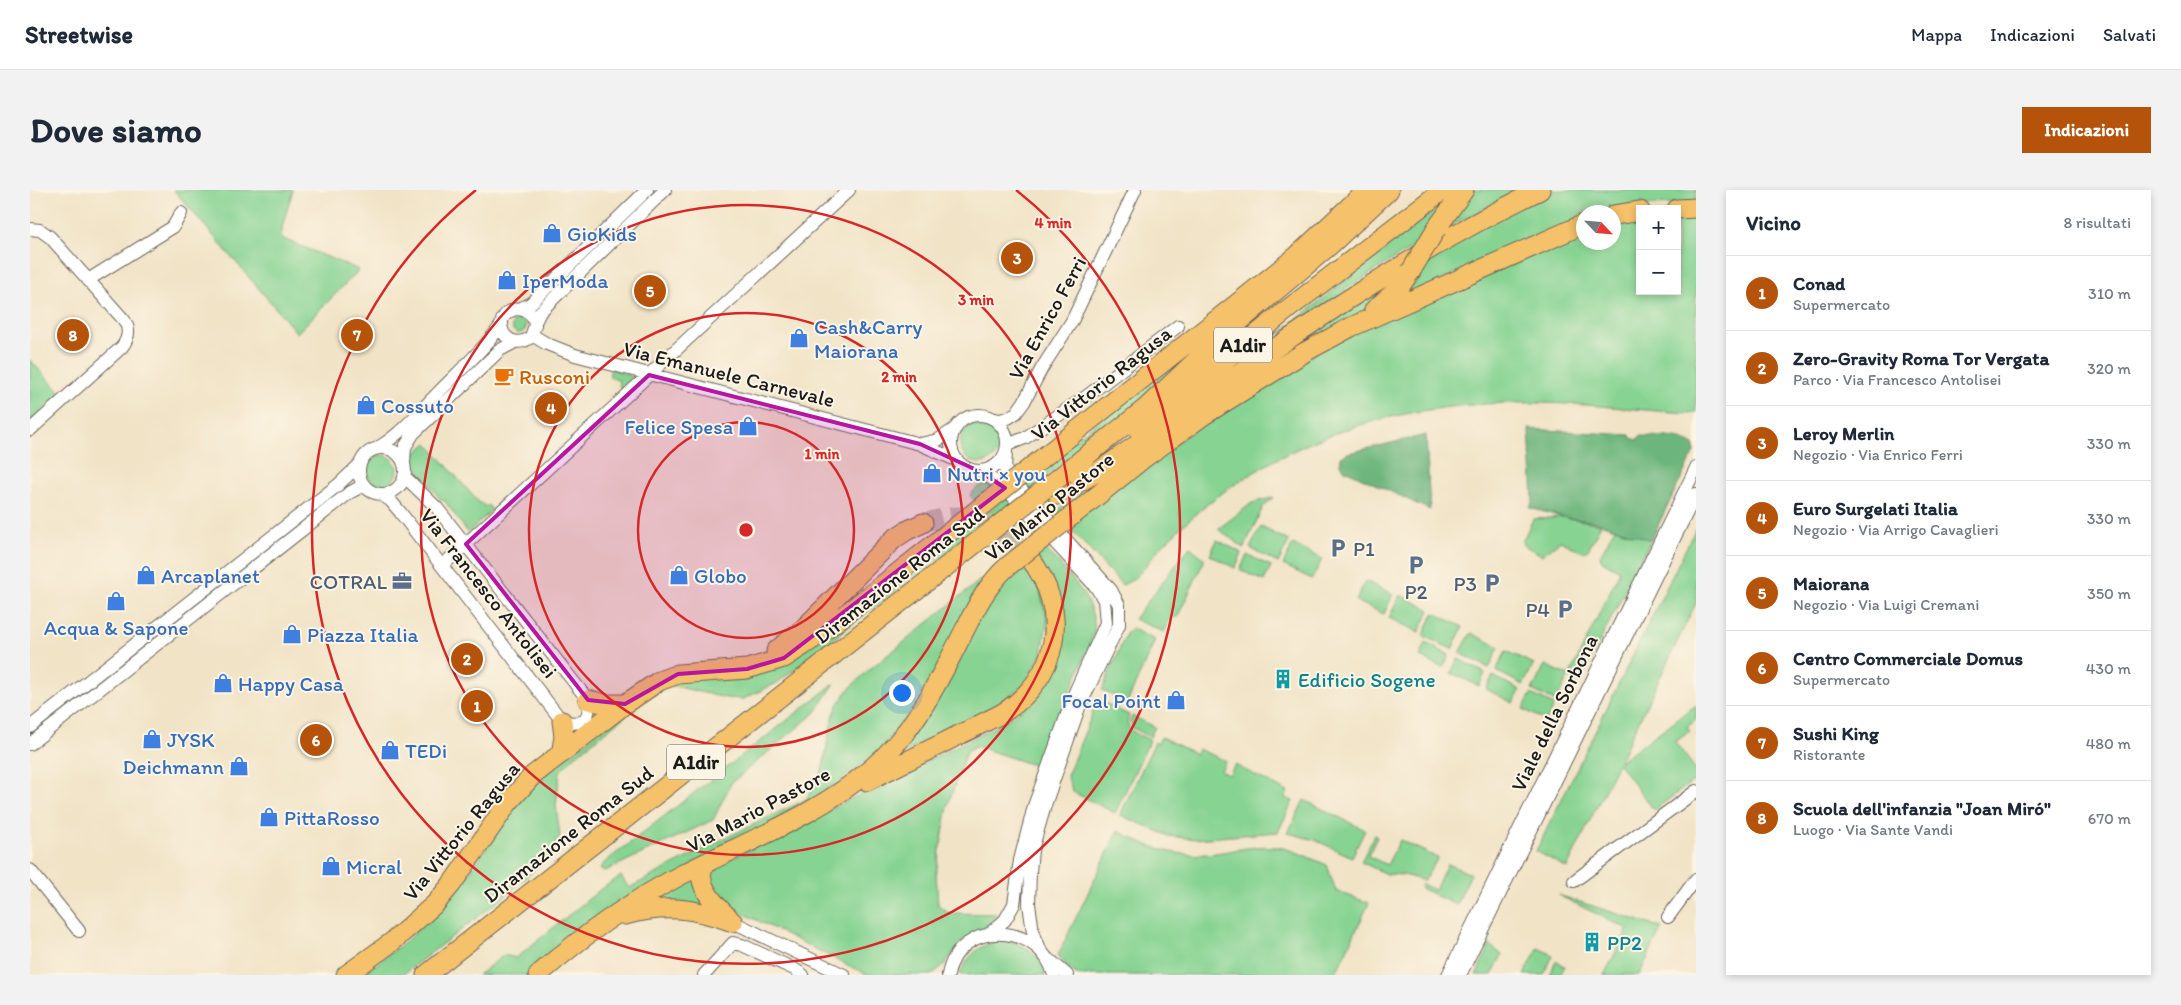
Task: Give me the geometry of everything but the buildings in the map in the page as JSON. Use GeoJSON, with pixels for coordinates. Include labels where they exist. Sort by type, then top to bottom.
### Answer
{"type":"FeatureCollection","features":[{"type":"Feature","properties":{"kind":"highway"},"geometry":{"type":"LineString","coordinates":[[1297,256],[1349,190]]}},
{"type":"Feature","properties":{"kind":"highway"},"geometry":{"type":"LineString","coordinates":[[1297,256],[1367,190]]}},
{"type":"Feature","properties":{"kind":"highway"},"geometry":{"type":"LineString","coordinates":[[1144,409],[1220,338],[1329,246],[1389,190]]}},
{"type":"Feature","properties":{"kind":"highway","name":"Diramazione Roma Sud"},"geometry":{"type":"LineString","coordinates":[[446,975],[973,553],[1065,473],[1144,409],[1422,190]]}},
{"type":"Feature","properties":{"kind":"highway","name":"A1dir"},"geometry":{"type":"LineString","coordinates":[[1057,495],[1288,309],[1443,190]]}},
{"type":"Feature","properties":{"kind":"highway"},"geometry":{"type":"LineString","coordinates":[[1351,327],[1384,302],[1401,285],[1436,229],[1464,190]]}},
{"type":"Feature","properties":{"kind":"highway"},"geometry":{"type":"LineString","coordinates":[[1057,495],[1099,471],[1403,264],[1492,213],[1540,190]]}},
{"type":"Feature","properties":{"kind":"highway"},"geometry":{"type":"LineString","coordinates":[[1681,209],[1696,208]]}},
{"type":"Feature","properties":{"kind":"highway"},"geometry":{"type":"LineString","coordinates":[[1621,213],[1636,211]]}},
{"type":"Feature","properties":{"kind":"highway"},"geometry":{"type":"LineString","coordinates":[[1351,327],[1576,228]]}},
{"type":"Feature","properties":{"kind":"highway","name":"Via Vittorio Ragusa"},"geometry":{"type":"LineString","coordinates":[[346,975],[381,951],[425,914],[450,885],[520,789],[532,776],[625,704],[659,681],[678,674],[747,669],[776,662],[797,651],[1297,256]]}},
{"type":"Feature","properties":{"kind":"highway","name":"Via Mario Pastore"},"geometry":{"type":"LineString","coordinates":[[538,975],[599,927],[658,888],[826,803],[873,767],[902,737],[933,692],[984,594],[1008,566],[1138,463],[1224,401],[1275,369],[1351,327]]}},
{"type":"Feature","properties":{"kind":"highway","name":"Diramazione Roma Sud"},"geometry":{"type":"LineString","coordinates":[[426,975],[973,553],[1057,495]]}},
{"type":"Feature","properties":{"kind":"highway"},"geometry":{"type":"LineString","coordinates":[[747,669],[790,642],[894,539],[923,523]]}},
{"type":"Feature","properties":{"kind":"highway"},"geometry":{"type":"LineString","coordinates":[[826,803],[1001,714],[1019,701],[1032,687],[1043,671],[1052,649],[1054,618],[1048,588],[1029,557]]}},
{"type":"Feature","properties":{"kind":"highway"},"geometry":{"type":"LineString","coordinates":[[588,700],[606,704],[625,704]]}},
{"type":"Feature","properties":{"kind":"highway"},"geometry":{"type":"LineString","coordinates":[[561,754],[564,737],[562,720]]}},
{"type":"Feature","properties":{"kind":"highway"},"geometry":{"type":"LineString","coordinates":[[721,855],[707,864],[703,872],[703,883],[710,900],[733,922]]}},
{"type":"Feature","properties":{"kind":"highway"},"geometry":{"type":"LineString","coordinates":[[599,927],[624,916],[648,909],[662,908],[695,910],[733,922]]}},
{"type":"Feature","properties":{"kind":"street"},"geometry":{"type":"LineString","coordinates":[[30,727],[338,485],[359,465],[365,454],[389,441],[481,350],[502,324],[507,314],[526,306],[532,301],[647,190]]}},
{"type":"Feature","properties":{"kind":"street"},"geometry":{"type":"LineString","coordinates":[[359,465],[359,477],[364,485],[373,492],[380,494],[395,489],[400,485],[404,469],[405,447],[413,434],[500,350],[514,342],[526,341],[532,335],[535,322],[547,304],[665,190]]}},
{"type":"Feature","properties":{"kind":"street"},"geometry":{"type":"LineString","coordinates":[[443,565],[849,190]]}},
{"type":"Feature","properties":{"kind":"street","name":"Via Enrico Ferri"},"geometry":{"type":"LineString","coordinates":[[991,418],[1000,420],[1008,418],[1016,413],[1024,402],[1045,363],[1072,322],[1135,190]]}},
{"type":"Feature","properties":{"kind":"street"},"geometry":{"type":"LineString","coordinates":[[88,280],[171,229],[181,213]]}},
{"type":"Feature","properties":{"kind":"street"},"geometry":{"type":"LineString","coordinates":[[30,229],[40,230],[47,235],[127,325],[128,334],[126,341],[114,356],[30,430]]}},
{"type":"Feature","properties":{"kind":"street"},"geometry":{"type":"LineString","coordinates":[[517,309],[527,311],[535,322]]}},
{"type":"Feature","properties":{"kind":"street"},"geometry":{"type":"LineString","coordinates":[[502,324],[506,337],[514,342]]}},
{"type":"Feature","properties":{"kind":"street"},"geometry":{"type":"LineString","coordinates":[[981,472],[996,466],[1007,449],[1087,396],[1178,326]]}},
{"type":"Feature","properties":{"kind":"street","name":"Via Emanuele Carnevale"},"geometry":{"type":"LineString","coordinates":[[532,335],[547,344],[567,352],[649,375],[920,444],[956,460]]}},
{"type":"Feature","properties":{"kind":"street"},"geometry":{"type":"LineString","coordinates":[[920,444],[938,440],[970,417],[984,416],[991,418],[1004,429],[1007,449],[1005,466],[1008,474],[1111,590],[1118,601],[1120,614],[1117,630],[1080,705],[1035,837],[1030,861],[1029,904],[1033,932],[1054,975]]}},
{"type":"Feature","properties":{"kind":"street"},"geometry":{"type":"LineString","coordinates":[[947,973],[964,948],[989,934],[1005,920],[1014,904],[1020,860],[1034,806],[1072,700],[1102,634],[1107,616],[1104,600],[1096,587],[1004,487],[981,472],[963,467],[956,460],[951,444],[956,428]]}},
{"type":"Feature","properties":{"kind":"street"},"geometry":{"type":"LineString","coordinates":[[379,448],[394,450],[404,469]]}},
{"type":"Feature","properties":{"kind":"street","name":"Viale della Sorbona"},"geometry":{"type":"LineString","coordinates":[[1448,975],[1696,468]]}},
{"type":"Feature","properties":{"kind":"street","name":"Via Francesco Antolisei"},"geometry":{"type":"LineString","coordinates":[[404,469],[409,482],[433,504],[466,544],[588,700]]}},
{"type":"Feature","properties":{"kind":"street"},"geometry":{"type":"LineString","coordinates":[[30,744],[349,493],[364,485]]}},
{"type":"Feature","properties":{"kind":"street","name":"Via Francesco Antolisei"},"geometry":{"type":"LineString","coordinates":[[380,494],[392,503],[443,565],[562,720]]}},
{"type":"Feature","properties":{"kind":"street","name":"Viale della Sorbona"},"geometry":{"type":"LineString","coordinates":[[1460,975],[1696,494]]}},
{"type":"Feature","properties":{"kind":"street"},"geometry":{"type":"LineString","coordinates":[[562,720],[576,723],[584,721],[588,715],[588,700]]}},
{"type":"Feature","properties":{"kind":"street"},"geometry":{"type":"LineString","coordinates":[[1574,881],[1696,791]]}},
{"type":"Feature","properties":{"kind":"street"},"geometry":{"type":"LineString","coordinates":[[30,870],[79,930]]}},
{"type":"Feature","properties":{"kind":"street"},"geometry":{"type":"LineString","coordinates":[[1668,918],[1696,879]]}},
{"type":"Feature","properties":{"kind":"street"},"geometry":{"type":"LineString","coordinates":[[733,922],[844,975]]}},
{"type":"Feature","properties":{"kind":"street"},"geometry":{"type":"LineString","coordinates":[[989,934],[1003,932],[1014,935],[1044,954],[1067,975]]}},
{"type":"Feature","properties":{"kind":"street"},"geometry":{"type":"LineString","coordinates":[[704,975],[733,943],[742,945],[803,975]]}},
{"type":"Feature","properties":{"kind":"highlighted area"},"geometry":{"type":"Polygon","coordinates":[[[649,375],[920,444],[981,472],[1005,488],[784,658],[747,669],[678,674],[625,704],[588,700],[466,544],[649,375]]]}},
{"type":"Feature","properties":{"kind":"green space"},"geometry":{"type":"Polygon","coordinates":[[[174,190],[293,190],[283,223],[281,238],[359,270],[297,333],[174,190]]]}},
{"type":"Feature","properties":{"kind":"green space"},"geometry":{"type":"Polygon","coordinates":[[[1375,190],[1383,190],[1275,288],[1129,411],[1049,474],[1014,505],[882,601],[777,683],[743,699],[726,698],[674,686],[651,695],[574,757],[560,771],[556,806],[560,836],[550,856],[504,897],[402,975],[362,975],[405,942],[442,907],[463,882],[510,813],[535,782],[648,693],[672,681],[685,678],[736,675],[765,670],[786,662],[808,648],[936,549],[1009,496],[1058,453],[1289,272],[1343,225],[1375,190]]]}},
{"type":"Feature","properties":{"kind":"green space"},"geometry":{"type":"Polygon","coordinates":[[[1470,190],[1520,190],[1441,231],[1470,190]]]}},
{"type":"Feature","properties":{"kind":"green space"},"geometry":{"type":"Polygon","coordinates":[[[1552,190],[1696,190],[1696,203],[1636,205],[1621,208],[1621,205],[1576,205],[1576,220],[1403,297],[1424,261],[1499,216],[1552,190]]]}},
{"type":"Feature","properties":{"kind":"green space"},"geometry":{"type":"Polygon","coordinates":[[[1447,200],[1419,244],[1374,271],[1267,343],[1447,200]]]}},
{"type":"Feature","properties":{"kind":"green space"},"geometry":{"type":"Polygon","coordinates":[[[1681,217],[1696,217],[1696,413],[1568,404],[1486,404],[1404,414],[1365,424],[1326,436],[1289,453],[1236,483],[1196,513],[1159,549],[1138,575],[1122,585],[1067,525],[1207,420],[1337,340],[1576,233],[1576,250],[1621,250],[1621,220],[1636,218],[1636,295],[1681,295],[1681,217]]]}},
{"type":"Feature","properties":{"kind":"green space"},"geometry":{"type":"Polygon","coordinates":[[[1404,271],[1376,303],[1060,518],[1055,512],[1168,428],[1404,271]]]}},
{"type":"Feature","properties":{"kind":"green space"},"geometry":{"type":"Polygon","coordinates":[[[519,319],[524,321],[526,326],[524,331],[519,333],[514,331],[512,326],[514,321],[519,319]]]}},
{"type":"Feature","properties":{"kind":"green space"},"geometry":{"type":"Polygon","coordinates":[[[30,360],[61,393],[30,422],[30,360]]]}},
{"type":"Feature","properties":{"kind":"green space"},"geometry":{"type":"Polygon","coordinates":[[[611,368],[635,378],[636,381],[625,393],[620,387],[618,380],[609,377],[611,368]]]}},
{"type":"Feature","properties":{"kind":"green space"},"geometry":{"type":"Polygon","coordinates":[[[984,423],[991,426],[997,432],[1000,443],[999,451],[991,460],[984,463],[976,463],[969,460],[961,451],[960,439],[963,432],[972,424],[984,423]]]}},
{"type":"Feature","properties":{"kind":"green space"},"geometry":{"type":"Polygon","coordinates":[[[1529,429],[1630,435],[1631,438],[1638,440],[1640,436],[1675,438],[1694,445],[1694,452],[1651,540],[1597,522],[1562,517],[1530,508],[1533,499],[1529,429]]]}},
{"type":"Feature","properties":{"kind":"green space"},"geometry":{"type":"Polygon","coordinates":[[[1426,435],[1430,510],[1345,470],[1340,465],[1341,457],[1348,453],[1426,435]]]}},
{"type":"Feature","properties":{"kind":"green space"},"geometry":{"type":"Polygon","coordinates":[[[427,443],[480,504],[482,503],[486,507],[488,505],[492,510],[468,533],[444,500],[442,501],[412,462],[413,455],[427,443]]]}},
{"type":"Feature","properties":{"kind":"green space"},"geometry":{"type":"Polygon","coordinates":[[[382,455],[393,459],[397,470],[393,481],[382,485],[371,481],[367,470],[371,459],[382,455]]]}},
{"type":"Feature","properties":{"kind":"green space"},"geometry":{"type":"Polygon","coordinates":[[[988,483],[995,486],[975,502],[970,495],[978,487],[988,483]]]}},
{"type":"Feature","properties":{"kind":"green space"},"geometry":{"type":"Polygon","coordinates":[[[1274,497],[1263,507],[1244,548],[1218,529],[1252,503],[1274,497]]]}},
{"type":"Feature","properties":{"kind":"green space"},"geometry":{"type":"Polygon","coordinates":[[[1562,517],[1601,524],[1588,550],[1583,552],[1560,541],[1542,555],[1523,545],[1522,542],[1533,519],[1562,517]]]}},
{"type":"Feature","properties":{"kind":"green space"},"geometry":{"type":"Polygon","coordinates":[[[1261,527],[1289,541],[1278,563],[1250,548],[1261,527]]]}},
{"type":"Feature","properties":{"kind":"green space"},"geometry":{"type":"Polygon","coordinates":[[[1615,528],[1651,540],[1579,682],[1568,677],[1556,702],[1532,690],[1545,665],[1569,676],[1620,571],[1602,561],[1600,556],[1615,528]]]}},
{"type":"Feature","properties":{"kind":"green space"},"geometry":{"type":"Polygon","coordinates":[[[1696,528],[1696,603],[1619,762],[1696,705],[1696,720],[1687,727],[1690,731],[1675,742],[1696,770],[1696,779],[1654,810],[1618,763],[1567,868],[1536,851],[1696,528]]]}},
{"type":"Feature","properties":{"kind":"green space"},"geometry":{"type":"Polygon","coordinates":[[[1217,540],[1242,553],[1235,568],[1210,555],[1217,540]]]}},
{"type":"Feature","properties":{"kind":"green space"},"geometry":{"type":"Polygon","coordinates":[[[1293,544],[1322,559],[1312,579],[1283,565],[1293,544]]]}},
{"type":"Feature","properties":{"kind":"green space"},"geometry":{"type":"Polygon","coordinates":[[[1044,546],[1085,597],[1094,621],[1094,634],[1039,767],[976,746],[968,750],[964,758],[948,805],[936,873],[938,905],[949,913],[997,914],[990,924],[962,941],[944,965],[931,975],[868,975],[718,901],[709,882],[712,868],[1001,724],[1028,705],[1057,660],[1031,556],[1044,546]]]}},
{"type":"Feature","properties":{"kind":"green space"},"geometry":{"type":"Polygon","coordinates":[[[1190,547],[1205,559],[1177,618],[1172,616],[1164,632],[1134,619],[1190,547]]]}},
{"type":"Feature","properties":{"kind":"green space"},"geometry":{"type":"Polygon","coordinates":[[[1247,555],[1271,566],[1264,581],[1240,570],[1247,555]]]}},
{"type":"Feature","properties":{"kind":"green space"},"geometry":{"type":"Polygon","coordinates":[[[1024,562],[1039,587],[1048,616],[1042,654],[1025,683],[1003,702],[896,757],[994,591],[1024,562]]]}},
{"type":"Feature","properties":{"kind":"green space"},"geometry":{"type":"Polygon","coordinates":[[[983,578],[941,661],[917,700],[885,744],[861,766],[841,781],[531,975],[478,975],[504,955],[516,958],[601,889],[621,876],[629,888],[715,843],[803,801],[813,790],[819,778],[831,723],[836,710],[849,689],[871,668],[983,578]]]}},
{"type":"Feature","properties":{"kind":"green space"},"geometry":{"type":"Polygon","coordinates":[[[1365,581],[1393,594],[1384,614],[1356,601],[1365,581]]]}},
{"type":"Feature","properties":{"kind":"green space"},"geometry":{"type":"Polygon","coordinates":[[[1400,595],[1430,610],[1419,632],[1389,618],[1400,595]]]}},
{"type":"Feature","properties":{"kind":"green space"},"geometry":{"type":"Polygon","coordinates":[[[1434,613],[1463,627],[1452,649],[1423,636],[1434,613]]]}},
{"type":"Feature","properties":{"kind":"green space"},"geometry":{"type":"Polygon","coordinates":[[[1131,628],[1155,640],[1127,703],[1102,690],[1126,634],[1131,628]]]}},
{"type":"Feature","properties":{"kind":"green space"},"geometry":{"type":"Polygon","coordinates":[[[1471,633],[1499,647],[1489,668],[1460,653],[1471,633]]]}},
{"type":"Feature","properties":{"kind":"green space"},"geometry":{"type":"Polygon","coordinates":[[[1426,643],[1449,655],[1443,668],[1420,657],[1426,643]]]}},
{"type":"Feature","properties":{"kind":"green space"},"geometry":{"type":"Polygon","coordinates":[[[1506,651],[1534,664],[1523,685],[1496,671],[1506,651]]]}},
{"type":"Feature","properties":{"kind":"green space"},"geometry":{"type":"Polygon","coordinates":[[[1458,659],[1485,673],[1479,686],[1451,673],[1458,659]]]}},
{"type":"Feature","properties":{"kind":"green space"},"geometry":{"type":"Polygon","coordinates":[[[1493,676],[1520,690],[1513,703],[1486,689],[1493,676]]]}},
{"type":"Feature","properties":{"kind":"green space"},"geometry":{"type":"Polygon","coordinates":[[[835,683],[816,712],[731,783],[713,820],[605,871],[600,869],[604,863],[835,683]]]}},
{"type":"Feature","properties":{"kind":"green space"},"geometry":{"type":"Polygon","coordinates":[[[1531,694],[1554,705],[1546,721],[1523,709],[1531,694]]]}},
{"type":"Feature","properties":{"kind":"green space"},"geometry":{"type":"Polygon","coordinates":[[[1098,700],[1129,715],[1128,725],[1130,728],[1136,734],[1150,740],[1115,813],[1073,792],[1067,776],[1098,700]]]}},
{"type":"Feature","properties":{"kind":"green space"},"geometry":{"type":"Polygon","coordinates":[[[1132,716],[1155,727],[1150,737],[1133,728],[1130,721],[1132,716]]]}},
{"type":"Feature","properties":{"kind":"green space"},"geometry":{"type":"Polygon","coordinates":[[[1161,737],[1196,754],[1198,749],[1226,761],[1221,771],[1229,775],[1235,765],[1288,792],[1285,798],[1293,801],[1278,832],[1196,839],[1169,836],[1120,815],[1155,742],[1158,744],[1161,737]]]}},
{"type":"Feature","properties":{"kind":"green space"},"geometry":{"type":"Polygon","coordinates":[[[1304,800],[1365,830],[1352,857],[1315,840],[1288,833],[1304,800]]]}},
{"type":"Feature","properties":{"kind":"green space"},"geometry":{"type":"Polygon","coordinates":[[[1118,831],[1150,846],[1183,854],[1206,854],[1257,847],[1287,849],[1327,865],[1336,891],[1369,903],[1335,975],[1078,975],[1068,968],[1058,955],[1118,831]]]}},
{"type":"Feature","properties":{"kind":"green space"},"geometry":{"type":"Polygon","coordinates":[[[1374,835],[1377,837],[1368,856],[1387,865],[1400,840],[1438,858],[1424,881],[1404,875],[1386,874],[1361,862],[1374,835]]]}},
{"type":"Feature","properties":{"kind":"green space"},"geometry":{"type":"Polygon","coordinates":[[[1447,864],[1471,874],[1456,905],[1420,888],[1422,884],[1435,890],[1447,864]]]}},
{"type":"Feature","properties":{"kind":"green space"},"geometry":{"type":"Polygon","coordinates":[[[699,875],[711,909],[650,901],[699,875]]]}},
{"type":"Feature","properties":{"kind":"green space"},"geometry":{"type":"Polygon","coordinates":[[[1558,895],[1662,928],[1639,975],[1604,975],[1628,929],[1558,895]]]}},
{"type":"Feature","properties":{"kind":"green space"},"geometry":{"type":"Polygon","coordinates":[[[997,941],[1014,943],[1028,949],[1039,960],[1046,975],[960,975],[966,962],[974,953],[984,946],[997,941]]]}},
{"type":"Feature","properties":{"kind":"green space"},"geometry":{"type":"Polygon","coordinates":[[[1490,945],[1502,955],[1492,975],[1476,975],[1490,945]]]}},
{"type":"Feature","properties":{"kind":"green space"},"geometry":{"type":"Polygon","coordinates":[[[1538,948],[1553,955],[1544,975],[1524,975],[1538,948]]]}},
{"type":"Feature","properties":{"kind":"green space"},"geometry":{"type":"Polygon","coordinates":[[[1556,961],[1565,966],[1560,975],[1550,975],[1556,961]]]}},
{"type":"Feature","properties":{"kind":"tunnel"},"geometry":{"type":"LineString","coordinates":[[923,523],[954,516],[978,520],[1006,536],[1029,557]]}},
{"type":"Feature","properties":{"kind":"place","name":"GioKids"},"geometry":{"type":"Point","coordinates":[552,233]}},
{"type":"Feature","properties":{"kind":"place","name":"Leroy Merlin"},"geometry":{"type":"Point","coordinates":[1017,258]}},
{"type":"Feature","properties":{"kind":"place","name":"IperModa"},"geometry":{"type":"Point","coordinates":[507,280]}},
{"type":"Feature","properties":{"kind":"place","name":"Maiorana"},"geometry":{"type":"Point","coordinates":[650,291]}},
{"type":"Feature","properties":{"kind":"place","name":"Scuola dell'infanzia \"Joan Miró\""},"geometry":{"type":"Point","coordinates":[73,335]}},
{"type":"Feature","properties":{"kind":"place","name":"Sushi King"},"geometry":{"type":"Point","coordinates":[357,335]}},
{"type":"Feature","properties":{"kind":"place","name":"Cash&Carry Maiorana"},"geometry":{"type":"Point","coordinates":[799,338]}},
{"type":"Feature","properties":{"kind":"place","name":"Rusconi"},"geometry":{"type":"Point","coordinates":[504,376]}},
{"type":"Feature","properties":{"kind":"place","name":"Cossuto"},"geometry":{"type":"Point","coordinates":[366,405]}},
{"type":"Feature","properties":{"kind":"place","name":"Euro Surgelati Italia"},"geometry":{"type":"Point","coordinates":[551,408]}},
{"type":"Feature","properties":{"kind":"place","name":"Felice Spesa"},"geometry":{"type":"Point","coordinates":[748,426]}},
{"type":"Feature","properties":{"kind":"place","name":"Nutri × you"},"geometry":{"type":"Point","coordinates":[932,473]}},
{"type":"Feature","properties":{"kind":"place","name":"P1"},"geometry":{"type":"Point","coordinates":[1338,548]}},
{"type":"Feature","properties":{"kind":"place","name":"P2"},"geometry":{"type":"Point","coordinates":[1416,565]}},
{"type":"Feature","properties":{"kind":"place","name":"Arcaplanet"},"geometry":{"type":"Point","coordinates":[146,575]}},
{"type":"Feature","properties":{"kind":"place","name":"Globo"},"geometry":{"type":"Point","coordinates":[679,575]}},
{"type":"Feature","properties":{"kind":"place","name":"COTRAL"},"geometry":{"type":"Point","coordinates":[402,581]}},
{"type":"Feature","properties":{"kind":"place","name":"P3"},"geometry":{"type":"Point","coordinates":[1492,583]}},
{"type":"Feature","properties":{"kind":"place","name":"Acqua & Sapone"},"geometry":{"type":"Point","coordinates":[116,601]}},
{"type":"Feature","properties":{"kind":"place","name":"P4"},"geometry":{"type":"Point","coordinates":[1565,609]}},
{"type":"Feature","properties":{"kind":"place","name":"Piazza Italia"},"geometry":{"type":"Point","coordinates":[292,634]}},
{"type":"Feature","properties":{"kind":"place","name":"Zero-Gravity Roma Tor Vergata"},"geometry":{"type":"Point","coordinates":[467,659]}},
{"type":"Feature","properties":{"kind":"place","name":"Edificio Sogene"},"geometry":{"type":"Point","coordinates":[1283,679]}},
{"type":"Feature","properties":{"kind":"place","name":"Happy Casa"},"geometry":{"type":"Point","coordinates":[223,683]}},
{"type":"Feature","properties":{"kind":"place","name":"Focal Point"},"geometry":{"type":"Point","coordinates":[1176,700]}},
{"type":"Feature","properties":{"kind":"place","name":"Conad"},"geometry":{"type":"Point","coordinates":[477,706]}},
{"type":"Feature","properties":{"kind":"place","name":"JYSK"},"geometry":{"type":"Point","coordinates":[152,739]}},
{"type":"Feature","properties":{"kind":"place","name":"Centro Commerciale Domus"},"geometry":{"type":"Point","coordinates":[316,740]}},
{"type":"Feature","properties":{"kind":"place","name":"TEDi"},"geometry":{"type":"Point","coordinates":[390,750]}},
{"type":"Feature","properties":{"kind":"place","name":"Deichmann"},"geometry":{"type":"Point","coordinates":[239,766]}},
{"type":"Feature","properties":{"kind":"place","name":"PittaRosso"},"geometry":{"type":"Point","coordinates":[269,817]}},
{"type":"Feature","properties":{"kind":"place","name":"Micral"},"geometry":{"type":"Point","coordinates":[331,866]}},
{"type":"Feature","properties":{"kind":"place","name":"PP2"},"geometry":{"type":"Point","coordinates":[1592,942]}}]}
